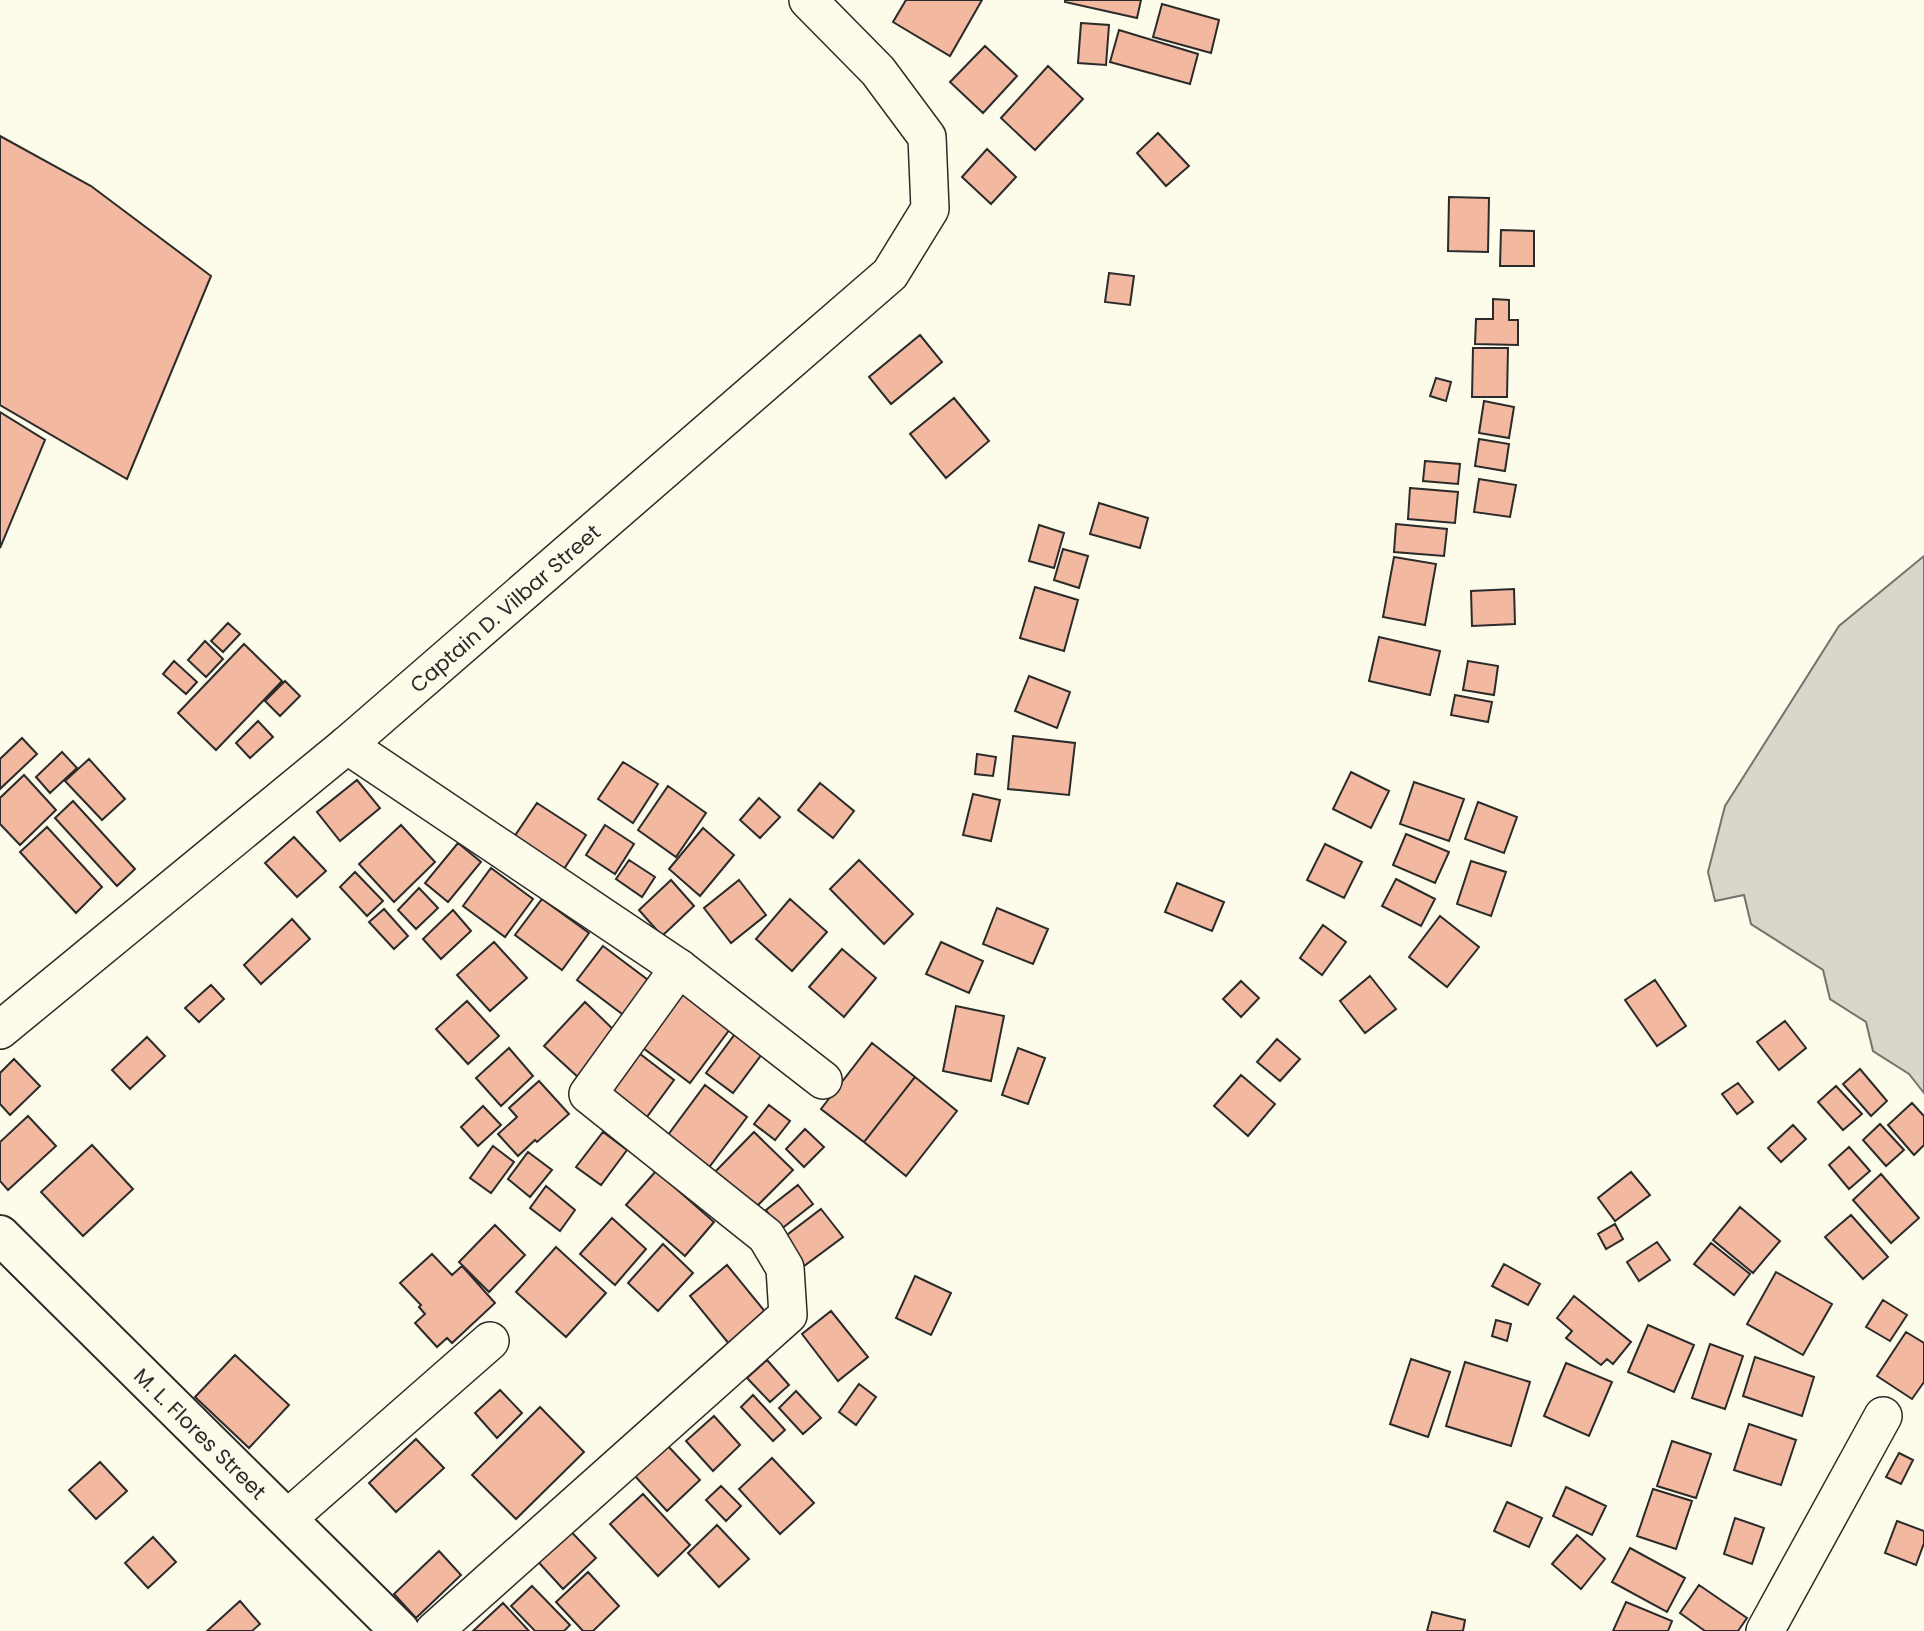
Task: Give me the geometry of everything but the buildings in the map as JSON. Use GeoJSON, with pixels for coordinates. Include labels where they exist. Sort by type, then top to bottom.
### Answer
{"type":"FeatureCollection","features":[{"type":"Feature","properties":{"kind":"street","name":"Captain D. Vilbar Street"},"geometry":{"type":"LineString","coordinates":[[0,1030],[347,745],[890,274],[930,209],[927,136],[878,71],[808,0]]}},
{"type":"Feature","properties":{"kind":"street"},"geometry":{"type":"LineString","coordinates":[[347,745],[679,968],[823,1080]]}},
{"type":"Feature","properties":{"kind":"street"},"geometry":{"type":"LineString","coordinates":[[434,1631],[788,1315],[785,1268],[766,1236],[588,1094],[679,968]]}},
{"type":"Feature","properties":{"kind":"street","name":"M. L. Flores Street"},"geometry":{"type":"LineString","coordinates":[[0,1235],[400,1631]]}},
{"type":"Feature","properties":{"kind":"street"},"geometry":{"type":"LineString","coordinates":[[287,1519],[490,1341]]}},
{"type":"Feature","properties":{"kind":"street"},"geometry":{"type":"LineString","coordinates":[[1765,1631],[1883,1416]]}},
{"type":"Feature","properties":{"kind":"shaded area"},"geometry":{"type":"Polygon","coordinates":[[[1924,556],[1924,1093],[1909,1074],[1873,1051],[1866,1022],[1830,999],[1823,970],[1751,924],[1744,895],[1715,901],[1708,872],[1725,806],[1839,626],[1924,556]]]}}]}
